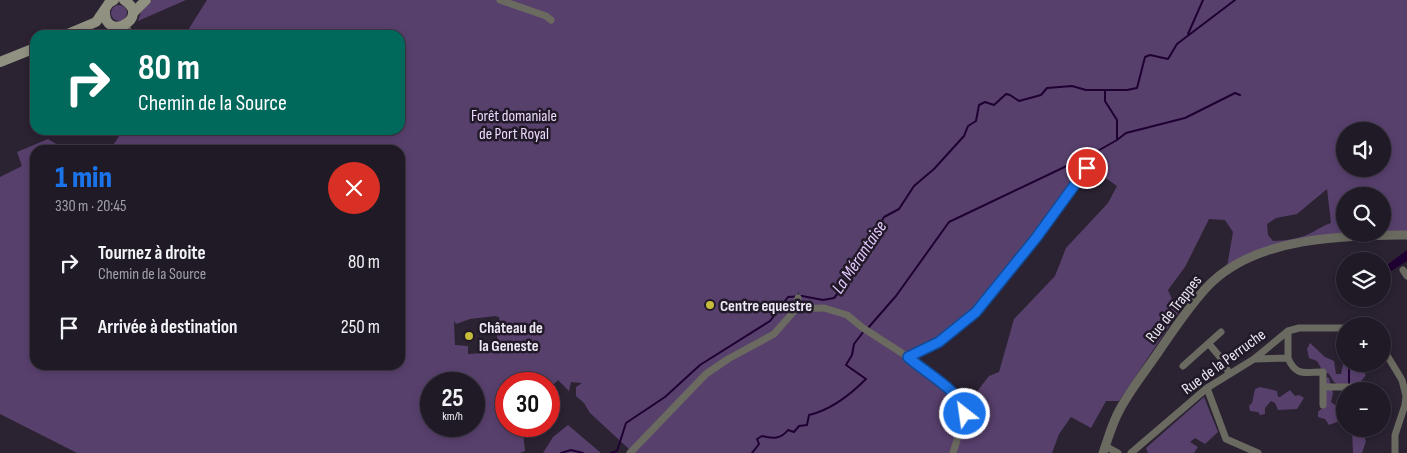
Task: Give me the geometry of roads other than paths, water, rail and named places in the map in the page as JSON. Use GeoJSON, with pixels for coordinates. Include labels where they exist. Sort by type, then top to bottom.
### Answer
{"type":"FeatureCollection","features":[{"type":"Feature","properties":{"kind":"main road"},"geometry":{"type":"LineString","coordinates":[[126,1],[144,0]]}},
{"type":"Feature","properties":{"kind":"main road"},"geometry":{"type":"LineString","coordinates":[[77,30],[96,22],[116,26],[126,25],[144,0]]}},
{"type":"Feature","properties":{"kind":"main road"},"geometry":{"type":"LineString","coordinates":[[126,1],[133,13]]}},
{"type":"Feature","properties":{"kind":"main road"},"geometry":{"type":"LineString","coordinates":[[96,22],[109,3]]}},
{"type":"Feature","properties":{"kind":"main road"},"geometry":{"type":"LineString","coordinates":[[109,3],[106,17],[110,24]]}},
{"type":"Feature","properties":{"kind":"main road"},"geometry":{"type":"LineString","coordinates":[[0,62],[30,50]]}},
{"type":"Feature","properties":{"kind":"street"},"geometry":{"type":"LineString","coordinates":[[500,0],[546,16],[551,20]]}},
{"type":"Feature","properties":{"kind":"street"},"geometry":{"type":"LineString","coordinates":[[126,25],[128,30]]}},
{"type":"Feature","properties":{"kind":"street"},"geometry":{"type":"LineString","coordinates":[[908,357],[939,342],[976,312],[1036,238],[1087,168]]}},
{"type":"Feature","properties":{"kind":"street","name":"Rue de Trappes"},"geometry":{"type":"LineString","coordinates":[[1104,450],[1119,411],[1139,379],[1168,337],[1203,292],[1224,272],[1252,257],[1294,244],[1340,237],[1407,235]]}},
{"type":"Feature","properties":{"kind":"street"},"geometry":{"type":"LineString","coordinates":[[630,453],[706,374],[774,334],[796,309],[798,298]]}},
{"type":"Feature","properties":{"kind":"street"},"geometry":{"type":"LineString","coordinates":[[796,309],[824,308],[847,315],[866,330],[908,357],[958,398],[965,414],[954,453]]}},
{"type":"Feature","properties":{"kind":"street","name":"Rue de la Perruche"},"geometry":{"type":"LineString","coordinates":[[1132,453],[1206,388],[1254,359],[1288,331],[1299,328],[1336,328]]}},
{"type":"Feature","properties":{"kind":"street"},"geometry":{"type":"LineString","coordinates":[[1288,331],[1288,358],[1292,368],[1298,372],[1323,372],[1323,405]]}},
{"type":"Feature","properties":{"kind":"street"},"geometry":{"type":"LineString","coordinates":[[1183,366],[1221,332]]}},
{"type":"Feature","properties":{"kind":"street"},"geometry":{"type":"LineString","coordinates":[[1209,344],[1220,357],[1229,373]]}},
{"type":"Feature","properties":{"kind":"street"},"geometry":{"type":"LineString","coordinates":[[1254,359],[1288,358]]}},
{"type":"Feature","properties":{"kind":"street"},"geometry":{"type":"LineString","coordinates":[[1391,362],[1406,386],[1405,405],[1395,435],[1395,453]]}},
{"type":"Feature","properties":{"kind":"street"},"geometry":{"type":"LineString","coordinates":[[1323,387],[1336,387]]}},
{"type":"Feature","properties":{"kind":"street"},"geometry":{"type":"LineString","coordinates":[[1206,388],[1226,439],[1258,453]]}},
{"type":"Feature","properties":{"kind":"street"},"geometry":{"type":"LineString","coordinates":[[1104,450],[1118,453]]}},
{"type":"Feature","properties":{"kind":"waterway","name":"La Mérantaise"},"geometry":{"type":"LineString","coordinates":[[1188,34],[1203,0]]}},
{"type":"Feature","properties":{"kind":"waterway","name":"La Mérantaise"},"geometry":{"type":"LineString","coordinates":[[611,453],[617,451],[626,423],[665,397],[700,365],[770,321],[788,297],[802,296],[823,300],[834,298],[847,282],[856,262],[868,246],[884,217],[899,209],[914,186],[934,169],[964,136],[968,126],[976,121],[979,105],[985,102],[994,105],[1006,94],[1019,101],[1041,95],[1047,88],[1072,86],[1086,90],[1127,90],[1137,88],[1145,57],[1150,55],[1168,59],[1177,44],[1235,0]]}},
{"type":"Feature","properties":{"kind":"waterway","name":"La Mérantaise"},"geometry":{"type":"LineString","coordinates":[[1105,91],[1105,101],[1117,120],[1117,140]]}},
{"type":"Feature","properties":{"kind":"waterway","name":"La Mérantaise"},"geometry":{"type":"LineString","coordinates":[[868,328],[896,296],[949,222],[1094,153],[1126,133],[1185,118],[1235,93],[1240,95]]}},
{"type":"Feature","properties":{"kind":"waterway","name":"La Mérantaise"},"geometry":{"type":"LineString","coordinates":[[752,453],[759,444],[757,439],[762,436],[780,437],[788,430],[794,432],[799,426],[807,425],[809,415],[825,410],[840,401],[866,379],[846,365],[852,355],[854,344],[864,331]]}},
{"type":"Feature","properties":{"kind":"waterway"},"geometry":{"type":"LineString","coordinates":[[1349,372],[1349,382]]}},
{"type":"Feature","properties":{"kind":"waterway","name":"La Mérantaise"},"geometry":{"type":"LineString","coordinates":[[561,453],[571,450],[583,453]]}},
{"type":"Feature","properties":{"kind":"place","name":"Centre equestre"},"geometry":{"type":"Point","coordinates":[710,305]}},
{"type":"Feature","properties":{"kind":"place","name":"Château de la Geneste"},"geometry":{"type":"Point","coordinates":[469,336]}},
{"type":"Feature","properties":{"kind":"park label","name":"Forêt domaniale de Port Royal"},"geometry":{"type":"Point","coordinates":[514,124]}}]}
